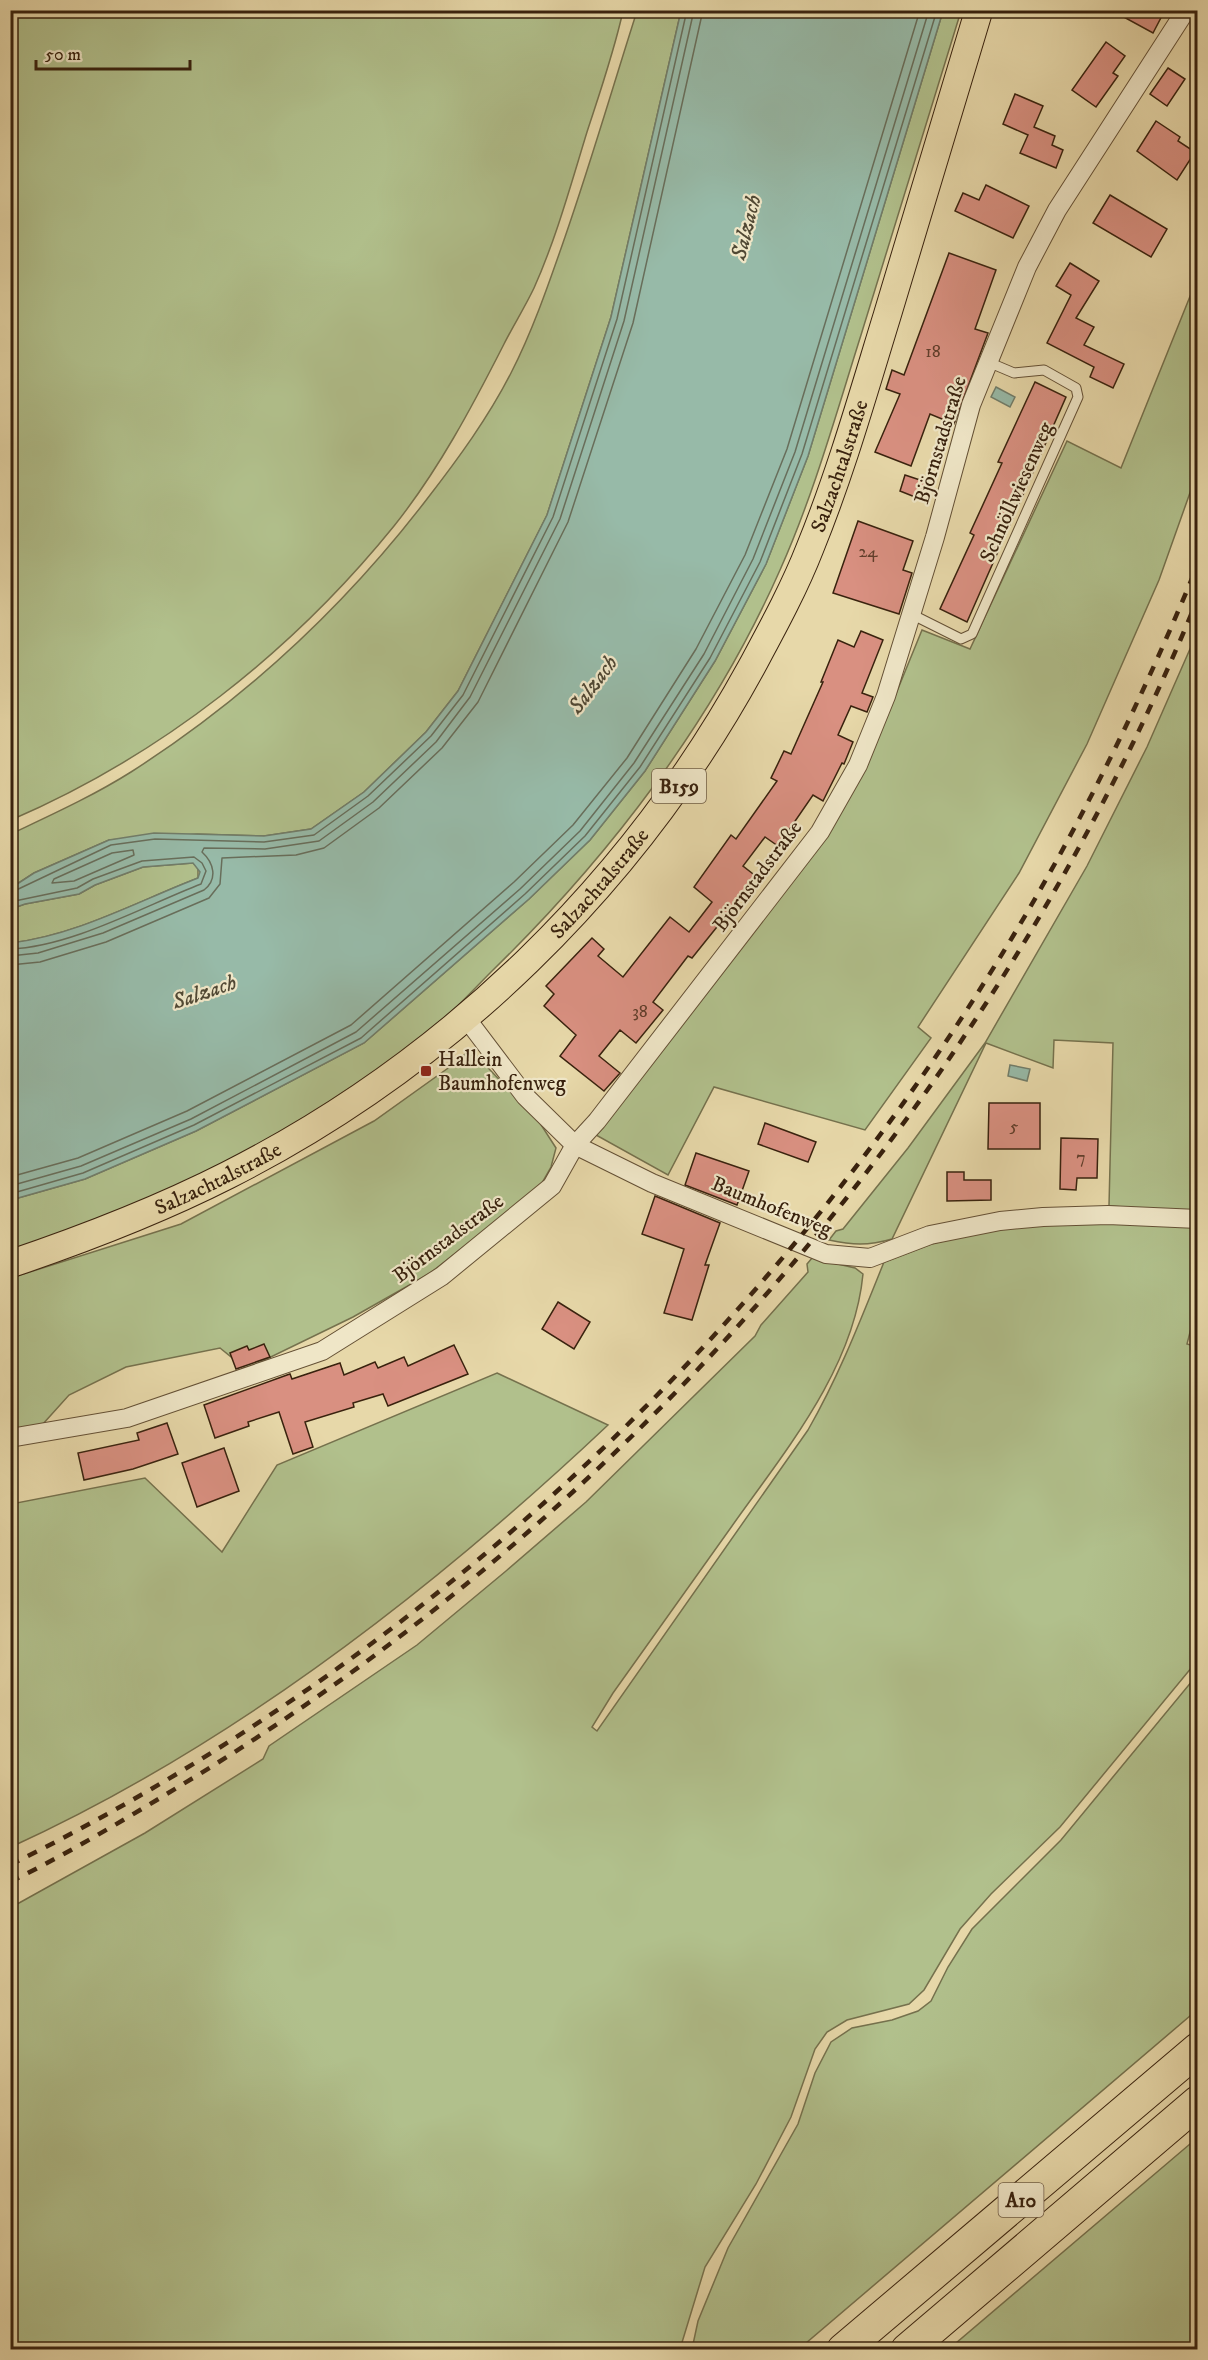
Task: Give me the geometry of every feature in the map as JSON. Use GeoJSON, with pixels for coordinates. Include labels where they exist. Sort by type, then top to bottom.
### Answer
{"type":"FeatureCollection","features":[{"type":"Feature","properties":{"kind":"highway","name":"A10"},"geometry":{"type":"LineString","coordinates":[[843,2349],[1197,2049]]}},
{"type":"Feature","properties":{"kind":"highway","name":"A10"},"geometry":{"type":"LineString","coordinates":[[907,2349],[1197,2102]]}},
{"type":"Feature","properties":{"kind":"main road","name":"Salzachtalstraße"},"geometry":{"type":"LineString","coordinates":[[10,1264],[121,1222],[227,1176],[328,1119],[412,1062],[466,1018],[544,946],[614,870],[664,807],[725,716],[770,633],[809,551],[842,465],[979,10]]}},
{"type":"Feature","properties":{"kind":"street","name":"Björnstadstraße"},"geometry":{"type":"LineString","coordinates":[[10,1438],[127,1418],[322,1351],[442,1276],[552,1186],[575,1145],[597,1121],[820,832],[858,765],[886,696],[971,405],[1027,267],[1057,210],[1186,10]]}},
{"type":"Feature","properties":{"kind":"street","name":"Baumhofenweg"},"geometry":{"type":"LineString","coordinates":[[466,1018],[525,1096],[575,1145],[652,1183],[826,1254],[870,1258],[930,1235],[1000,1221],[1042,1217],[1108,1215],[1197,1219]]}},
{"type":"Feature","properties":{"kind":"lane","name":"Schnöllwiesenweg"},"geometry":{"type":"LineString","coordinates":[[911,614],[961,639],[972,634],[1078,397],[1076,388],[1044,370],[1014,373],[988,362]]}},
{"type":"Feature","properties":{"kind":"green space"},"geometry":{"type":"Polygon","coordinates":[[[10,11],[623,11],[563,211],[534,288],[454,438],[410,505],[354,572],[312,616],[267,658],[220,696],[171,732],[119,765],[11,820],[10,11]]]}},
{"type":"Feature","properties":{"kind":"green space"},"geometry":{"type":"Polygon","coordinates":[[[637,11],[681,11],[611,317],[547,515],[458,691],[426,732],[364,792],[311,829],[264,836],[197,834],[109,840],[34,873],[11,888],[11,834],[117,781],[173,744],[253,682],[291,648],[362,577],[427,499],[461,453],[502,390],[534,323],[575,209],[637,11]]]}},
{"type":"Feature","properties":{"kind":"green space"},"geometry":{"type":"Polygon","coordinates":[[[943,11],[961,11],[814,483],[780,570],[753,626],[724,680],[691,733],[655,784],[617,834],[535,927],[441,1022],[380,1070],[341,1097],[250,1151],[184,1183],[11,1251],[11,1200],[85,1179],[196,1131],[364,1043],[529,899],[590,840],[645,771],[715,661],[766,564],[808,456],[943,11]]]}},
{"type":"Feature","properties":{"kind":"green space"},"geometry":{"type":"Polygon","coordinates":[[[1197,279],[1197,473],[1159,580],[1087,744],[1019,873],[918,1027],[931,1038],[865,1130],[714,1087],[668,1175],[596,1135],[825,836],[871,755],[922,630],[970,649],[1067,441],[1121,468],[1197,279]]]}},
{"type":"Feature","properties":{"kind":"green space"},"geometry":{"type":"Polygon","coordinates":[[[1197,633],[1197,1212],[1109,1206],[1113,1043],[1054,1040],[1053,1068],[986,1043],[892,1239],[860,1244],[829,1240],[836,1231],[843,1229],[908,1148],[985,1043],[1087,866],[1147,747],[1197,633]]]}},
{"type":"Feature","properties":{"kind":"green space"},"geometry":{"type":"Polygon","coordinates":[[[193,863],[198,867],[198,878],[83,925],[35,939],[11,943],[11,909],[25,904],[79,894],[95,885],[143,867],[193,863]]]}},
{"type":"Feature","properties":{"kind":"green space"},"geometry":{"type":"Polygon","coordinates":[[[470,1049],[538,1120],[556,1148],[551,1167],[539,1188],[429,1274],[353,1317],[246,1369],[220,1348],[126,1367],[69,1395],[42,1425],[11,1431],[11,1278],[181,1224],[374,1121],[458,1061],[470,1049]]]}},
{"type":"Feature","properties":{"kind":"green space"},"geometry":{"type":"Polygon","coordinates":[[[1079,1222],[1197,1226],[1197,1305],[1187,1344],[1198,1347],[1197,1661],[1060,1827],[991,1894],[960,1929],[924,1990],[909,2004],[847,2020],[827,2032],[815,2049],[791,2117],[756,2184],[705,2267],[680,2349],[11,2349],[10,1908],[145,1833],[263,1759],[269,1746],[417,1645],[586,1502],[755,1336],[761,1325],[808,1272],[807,1264],[812,1258],[855,1268],[863,1274],[857,1309],[832,1376],[814,1408],[774,1468],[613,1693],[592,1727],[597,1731],[808,1430],[840,1368],[884,1262],[931,1244],[1005,1226],[1079,1222]]]}},
{"type":"Feature","properties":{"kind":"green space"},"geometry":{"type":"Polygon","coordinates":[[[497,1373],[608,1425],[472,1546],[400,1605],[326,1660],[250,1713],[172,1762],[92,1807],[11,1847],[11,1504],[145,1478],[222,1552],[277,1465],[497,1373]]]}},
{"type":"Feature","properties":{"kind":"green space"},"geometry":{"type":"Polygon","coordinates":[[[1197,1675],[1197,2010],[799,2349],[692,2349],[698,2321],[728,2248],[798,2124],[815,2073],[831,2042],[852,2028],[892,2020],[918,2011],[931,2001],[948,1967],[972,1929],[1061,1840],[1197,1675]]]}},
{"type":"Feature","properties":{"kind":"green space"},"geometry":{"type":"Polygon","coordinates":[[[1197,2138],[1197,2349],[949,2349],[1197,2138]]]}},
{"type":"Feature","properties":{"kind":"water","name":"Salzach"},"geometry":{"type":"Polygon","coordinates":[[[681,11],[943,11],[808,456],[766,564],[715,661],[645,771],[590,840],[529,899],[364,1043],[196,1131],[85,1179],[11,1200],[11,943],[59,933],[83,925],[198,878],[200,872],[193,863],[143,867],[95,885],[79,894],[25,904],[11,909],[11,888],[34,873],[109,840],[154,833],[264,836],[311,829],[364,792],[426,732],[458,691],[547,515],[611,317],[681,11]]]}},
{"type":"Feature","properties":{"kind":"water"},"geometry":{"type":"Polygon","coordinates":[[[996,387],[1015,397],[1010,407],[991,397],[996,387]]]}},
{"type":"Feature","properties":{"kind":"water"},"geometry":{"type":"Polygon","coordinates":[[[1010,1065],[1030,1069],[1027,1081],[1008,1076],[1010,1065]]]}},
{"type":"Feature","properties":{"kind":"building"},"geometry":{"type":"Polygon","coordinates":[[[1111,10],[1165,10],[1153,33],[1111,10]]]}},
{"type":"Feature","properties":{"kind":"building"},"geometry":{"type":"Polygon","coordinates":[[[1106,42],[1125,56],[1113,73],[1118,76],[1096,107],[1072,90],[1106,42]]]}},
{"type":"Feature","properties":{"kind":"building"},"geometry":{"type":"Polygon","coordinates":[[[1168,68],[1185,79],[1167,106],[1150,94],[1168,68]]]}},
{"type":"Feature","properties":{"kind":"building"},"geometry":{"type":"Polygon","coordinates":[[[1015,94],[1043,106],[1034,127],[1055,136],[1052,145],[1063,150],[1056,168],[1020,153],[1028,135],[1003,124],[1015,94]]]}},
{"type":"Feature","properties":{"kind":"building"},"geometry":{"type":"Polygon","coordinates":[[[1156,121],[1180,137],[1178,141],[1195,152],[1177,180],[1137,151],[1156,121]]]}},
{"type":"Feature","properties":{"kind":"building"},"geometry":{"type":"Polygon","coordinates":[[[986,185],[1029,206],[1013,238],[955,211],[963,193],[979,200],[986,185]]]}},
{"type":"Feature","properties":{"kind":"building"},"geometry":{"type":"Polygon","coordinates":[[[1110,195],[1167,229],[1151,257],[1093,223],[1110,195]]]}},
{"type":"Feature","properties":{"kind":"building"},"geometry":{"type":"Polygon","coordinates":[[[949,253],[996,270],[975,329],[988,333],[954,424],[930,414],[911,466],[875,452],[900,394],[886,389],[892,370],[904,375],[949,253]]]}},
{"type":"Feature","properties":{"kind":"building"},"geometry":{"type":"Polygon","coordinates":[[[1070,263],[1099,281],[1076,318],[1094,327],[1084,345],[1124,364],[1113,388],[1090,377],[1094,367],[1047,343],[1071,295],[1056,286],[1070,263]]]}},
{"type":"Feature","properties":{"kind":"building"},"geometry":{"type":"Polygon","coordinates":[[[1035,382],[1066,397],[967,622],[940,609],[974,535],[970,533],[1002,463],[998,462],[1035,382]]]}},
{"type":"Feature","properties":{"kind":"building"},"geometry":{"type":"Polygon","coordinates":[[[905,475],[926,482],[920,499],[900,491],[905,475]]]}},
{"type":"Feature","properties":{"kind":"building"},"geometry":{"type":"Polygon","coordinates":[[[858,521],[913,541],[903,570],[912,573],[899,614],[833,593],[858,521]]]}},
{"type":"Feature","properties":{"kind":"building"},"geometry":{"type":"Polygon","coordinates":[[[861,631],[883,640],[862,693],[873,697],[867,712],[851,706],[838,735],[853,742],[844,764],[842,763],[823,801],[813,795],[778,846],[765,837],[743,866],[757,877],[692,958],[688,956],[653,1002],[663,1010],[636,1043],[620,1030],[599,1056],[620,1073],[604,1091],[560,1056],[576,1035],[544,1006],[554,994],[546,986],[592,938],[604,949],[598,956],[623,977],[670,917],[689,932],[712,902],[694,887],[731,835],[736,839],[777,781],[771,778],[784,751],[791,754],[823,682],[821,682],[838,640],[854,647],[861,631]]]}},
{"type":"Feature","properties":{"kind":"building"},"geometry":{"type":"Polygon","coordinates":[[[989,1103],[1040,1103],[1040,1149],[988,1149],[989,1103]]]}},
{"type":"Feature","properties":{"kind":"building"},"geometry":{"type":"Polygon","coordinates":[[[765,1123],[816,1142],[808,1162],[758,1144],[765,1123]]]}},
{"type":"Feature","properties":{"kind":"building"},"geometry":{"type":"Polygon","coordinates":[[[1061,1138],[1098,1139],[1097,1178],[1077,1178],[1076,1190],[1060,1189],[1061,1138]]]}},
{"type":"Feature","properties":{"kind":"building"},"geometry":{"type":"Polygon","coordinates":[[[696,1153],[749,1171],[737,1205],[685,1185],[696,1153]]]}},
{"type":"Feature","properties":{"kind":"building"},"geometry":{"type":"Polygon","coordinates":[[[947,1172],[964,1172],[964,1180],[991,1180],[991,1200],[947,1201],[947,1172]]]}},
{"type":"Feature","properties":{"kind":"building"},"geometry":{"type":"Polygon","coordinates":[[[655,1196],[720,1223],[705,1265],[709,1265],[692,1320],[664,1313],[684,1249],[642,1234],[655,1196]]]}},
{"type":"Feature","properties":{"kind":"building"},"geometry":{"type":"Polygon","coordinates":[[[558,1302],[590,1322],[574,1349],[542,1329],[558,1302]]]}},
{"type":"Feature","properties":{"kind":"building"},"geometry":{"type":"Polygon","coordinates":[[[264,1344],[270,1357],[236,1369],[230,1353],[247,1346],[249,1350],[264,1344]]]}},
{"type":"Feature","properties":{"kind":"building"},"geometry":{"type":"Polygon","coordinates":[[[454,1345],[468,1374],[388,1406],[383,1394],[353,1403],[354,1407],[305,1422],[313,1447],[293,1454],[279,1412],[248,1422],[249,1426],[215,1438],[204,1405],[290,1374],[292,1379],[340,1363],[344,1375],[375,1362],[378,1368],[404,1357],[408,1366],[454,1345]]]}},
{"type":"Feature","properties":{"kind":"building"},"geometry":{"type":"Polygon","coordinates":[[[167,1423],[178,1454],[133,1469],[84,1480],[78,1453],[139,1440],[137,1433],[167,1423]]]}},
{"type":"Feature","properties":{"kind":"building"},"geometry":{"type":"Polygon","coordinates":[[[224,1448],[239,1491],[197,1507],[182,1463],[224,1448]]]}},
{"type":"Feature","properties":{"kind":"railway"},"geometry":{"type":"LineString","coordinates":[[10,1865],[157,1786],[298,1696],[433,1596],[561,1488],[681,1370],[793,1245],[896,1113],[989,975],[1076,826],[1128,723],[1198,564]]}},
{"type":"Feature","properties":{"kind":"railway"},"geometry":{"type":"LineString","coordinates":[[10,1882],[82,1844],[198,1775],[361,1665],[515,1543],[659,1410],[791,1266],[912,1112],[1020,949],[1116,777],[1198,598]]}},
{"type":"Feature","properties":{"kind":"place","name":"Hallein Baumhofenweg"},"geometry":{"type":"Point","coordinates":[426,1071]}}]}
